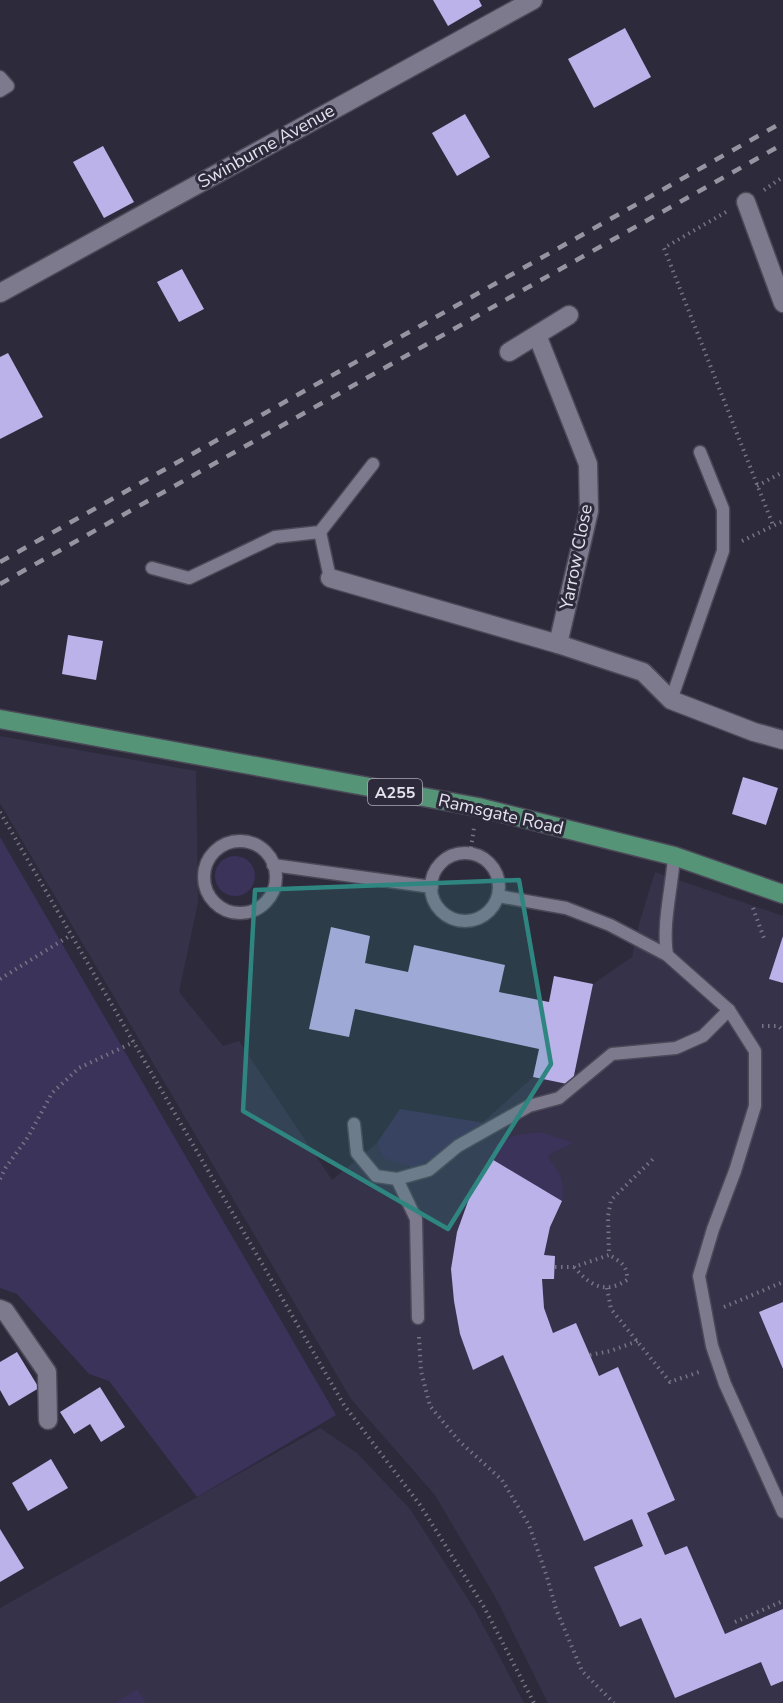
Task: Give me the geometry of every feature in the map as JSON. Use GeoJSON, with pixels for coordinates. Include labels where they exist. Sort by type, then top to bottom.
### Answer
{"type":"FeatureCollection","features":[{"type":"Feature","properties":{"kind":"main road","name":"Ramsgate Road"},"geometry":{"type":"LineString","coordinates":[[0,719],[478,807],[674,856],[783,894]]}},
{"type":"Feature","properties":{"kind":"street","name":"Swinburne Avenue"},"geometry":{"type":"LineString","coordinates":[[0,293],[533,0]]}},
{"type":"Feature","properties":{"kind":"street"},"geometry":{"type":"LineString","coordinates":[[746,202],[783,303]]}},
{"type":"Feature","properties":{"kind":"street"},"geometry":{"type":"LineString","coordinates":[[509,352],[569,315]]}},
{"type":"Feature","properties":{"kind":"street","name":"Yarrow Close"},"geometry":{"type":"LineString","coordinates":[[537,335],[588,464],[589,511],[558,644]]}},
{"type":"Feature","properties":{"kind":"street"},"geometry":{"type":"LineString","coordinates":[[330,578],[558,644],[643,672],[671,700],[754,732],[783,740]]}},
{"type":"Feature","properties":{"kind":"street"},"geometry":{"type":"LineString","coordinates":[[0,1309],[6,1311],[47,1372],[48,1420]]}},
{"type":"Feature","properties":{"kind":"lane"},"geometry":{"type":"LineString","coordinates":[[0,76],[8,86],[0,91]]}},
{"type":"Feature","properties":{"kind":"lane"},"geometry":{"type":"LineString","coordinates":[[671,700],[723,551],[723,509],[700,452]]}},
{"type":"Feature","properties":{"kind":"lane"},"geometry":{"type":"LineString","coordinates":[[152,568],[189,578],[275,537],[320,531],[373,464]]}},
{"type":"Feature","properties":{"kind":"lane"},"geometry":{"type":"LineString","coordinates":[[320,531],[330,578]]}},
{"type":"Feature","properties":{"kind":"lane"},"geometry":{"type":"LineString","coordinates":[[236,841],[248,842],[259,847],[268,855],[273,865],[276,877],[274,888],[260,907],[249,912],[237,913],[216,904],[208,895],[204,884],[204,872],[208,860],[225,844],[236,841]]}},
{"type":"Feature","properties":{"kind":"lane"},"geometry":{"type":"LineString","coordinates":[[458,854],[480,857],[490,864],[499,884],[494,906],[487,914],[466,921],[456,920],[438,908],[433,898],[432,887],[433,876],[439,866],[447,858],[458,854]]}},
{"type":"Feature","properties":{"kind":"lane"},"geometry":{"type":"LineString","coordinates":[[667,955],[664,937],[674,856]]}},
{"type":"Feature","properties":{"kind":"lane"},"geometry":{"type":"LineString","coordinates":[[273,865],[432,887]]}},
{"type":"Feature","properties":{"kind":"lane"},"geometry":{"type":"LineString","coordinates":[[498,896],[566,908],[610,926],[667,955],[729,1010],[755,1052],[754,1106],[735,1171],[713,1229],[699,1276],[712,1346],[725,1384],[783,1512]]}},
{"type":"Feature","properties":{"kind":"lane"},"geometry":{"type":"LineString","coordinates":[[354,1124],[357,1153],[376,1176],[397,1179],[429,1170],[458,1146],[519,1111],[559,1098],[612,1054],[676,1048],[704,1036],[729,1010]]}},
{"type":"Feature","properties":{"kind":"lane"},"geometry":{"type":"LineString","coordinates":[[397,1179],[416,1220],[418,1318]]}},
{"type":"Feature","properties":{"kind":"path"},"geometry":{"type":"LineString","coordinates":[[773,525],[664,248],[746,202],[783,177]]}},
{"type":"Feature","properties":{"kind":"path"},"geometry":{"type":"LineString","coordinates":[[757,486],[783,472]]}},
{"type":"Feature","properties":{"kind":"path"},"geometry":{"type":"LineString","coordinates":[[723,551],[783,521]]}},
{"type":"Feature","properties":{"kind":"path"},"geometry":{"type":"LineString","coordinates":[[0,812],[344,1404],[420,1505],[484,1607],[534,1703]]}},
{"type":"Feature","properties":{"kind":"path"},"geometry":{"type":"LineString","coordinates":[[757,885],[752,905],[765,941]]}},
{"type":"Feature","properties":{"kind":"path"},"geometry":{"type":"LineString","coordinates":[[0,979],[71,935]]}},
{"type":"Feature","properties":{"kind":"path"},"geometry":{"type":"LineString","coordinates":[[0,1179],[28,1137],[52,1093],[79,1068],[134,1042]]}},
{"type":"Feature","properties":{"kind":"path"},"geometry":{"type":"LineString","coordinates":[[609,1255],[608,1216],[611,1200],[654,1158]]}},
{"type":"Feature","properties":{"kind":"path"},"geometry":{"type":"LineString","coordinates":[[0,1164],[6,1167]]}},
{"type":"Feature","properties":{"kind":"path"},"geometry":{"type":"LineString","coordinates":[[555,1267],[574,1267],[609,1255],[622,1262],[627,1273],[627,1280],[607,1288],[588,1282],[574,1267]]}},
{"type":"Feature","properties":{"kind":"path"},"geometry":{"type":"LineString","coordinates":[[707,1315],[783,1282]]}},
{"type":"Feature","properties":{"kind":"path"},"geometry":{"type":"LineString","coordinates":[[607,1288],[611,1309],[670,1382],[719,1365]]}},
{"type":"Feature","properties":{"kind":"path"},"geometry":{"type":"LineString","coordinates":[[418,1318],[421,1371],[430,1406],[459,1441],[502,1480],[529,1525],[556,1609],[582,1671],[614,1703]]}},
{"type":"Feature","properties":{"kind":"path"},"geometry":{"type":"LineString","coordinates":[[590,1355],[638,1341]]}},
{"type":"Feature","properties":{"kind":"path"},"geometry":{"type":"LineString","coordinates":[[735,1622],[783,1601]]}},
{"type":"Feature","properties":{"kind":"highlighted area"},"geometry":{"type":"Polygon","coordinates":[[[519,880],[551,1064],[448,1229],[243,1111],[255,890],[519,880]]]}},
{"type":"Feature","properties":{"kind":"shaded area"},"geometry":{"type":"Polygon","coordinates":[[[0,736],[196,771],[198,902],[179,992],[223,1046],[239,1041],[332,1180],[377,1143],[383,1158],[471,1133],[533,1077],[572,1085],[593,984],[632,957],[639,924],[655,872],[783,916],[783,1703],[548,1703],[497,1600],[435,1495],[351,1399],[0,803],[0,736]]]}},
{"type":"Feature","properties":{"kind":"shaded area"},"geometry":{"type":"Polygon","coordinates":[[[0,837],[336,1415],[197,1497],[109,1381],[89,1374],[17,1294],[0,1288],[0,837]]]}},
{"type":"Feature","properties":{"kind":"shaded area"},"geometry":{"type":"Polygon","coordinates":[[[235,856],[249,862],[255,876],[249,890],[235,896],[221,890],[215,876],[221,862],[235,856]]]}},
{"type":"Feature","properties":{"kind":"shaded area"},"geometry":{"type":"Polygon","coordinates":[[[400,1109],[484,1123],[436,1158],[412,1167],[383,1158],[377,1143],[400,1109]]]}},
{"type":"Feature","properties":{"kind":"shaded area"},"geometry":{"type":"Polygon","coordinates":[[[541,1132],[573,1143],[550,1154],[548,1158],[561,1178],[562,1201],[490,1158],[496,1144],[517,1135],[541,1132]]]}},
{"type":"Feature","properties":{"kind":"shaded area"},"geometry":{"type":"Polygon","coordinates":[[[320,1428],[357,1453],[410,1509],[475,1610],[524,1703],[0,1703],[0,1608],[320,1428]]]}},
{"type":"Feature","properties":{"kind":"shaded area"},"geometry":{"type":"Polygon","coordinates":[[[137,1689],[146,1703],[116,1703],[137,1689]]]}},
{"type":"Feature","properties":{"kind":"building"},"geometry":{"type":"Polygon","coordinates":[[[433,0],[479,0],[482,6],[448,26],[433,0]]]}},
{"type":"Feature","properties":{"kind":"building"},"geometry":{"type":"Polygon","coordinates":[[[625,28],[651,77],[594,108],[568,59],[625,28]]]}},
{"type":"Feature","properties":{"kind":"building"},"geometry":{"type":"Polygon","coordinates":[[[465,114],[490,157],[457,176],[432,133],[465,114]]]}},
{"type":"Feature","properties":{"kind":"building"},"geometry":{"type":"Polygon","coordinates":[[[103,146],[134,202],[104,218],[73,162],[103,146]]]}},
{"type":"Feature","properties":{"kind":"building"},"geometry":{"type":"Polygon","coordinates":[[[182,269],[204,309],[179,322],[157,282],[182,269]]]}},
{"type":"Feature","properties":{"kind":"building"},"geometry":{"type":"Polygon","coordinates":[[[8,353],[43,417],[0,439],[0,357],[8,353]]]}},
{"type":"Feature","properties":{"kind":"building"},"geometry":{"type":"Polygon","coordinates":[[[68,635],[103,641],[96,680],[62,674],[68,635]]]}},
{"type":"Feature","properties":{"kind":"building"},"geometry":{"type":"Polygon","coordinates":[[[743,777],[778,788],[766,825],[732,814],[743,777]]]}},
{"type":"Feature","properties":{"kind":"building"},"geometry":{"type":"Polygon","coordinates":[[[331,927],[370,936],[365,963],[408,972],[414,945],[505,965],[499,992],[549,1002],[554,976],[593,984],[572,1085],[533,1077],[539,1049],[355,1009],[349,1037],[309,1029],[331,927]]]}},
{"type":"Feature","properties":{"kind":"building"},"geometry":{"type":"Polygon","coordinates":[[[783,936],[783,983],[769,979],[783,936]]]}},
{"type":"Feature","properties":{"kind":"building"},"geometry":{"type":"Polygon","coordinates":[[[490,1158],[562,1201],[550,1227],[544,1255],[555,1256],[554,1279],[542,1279],[544,1308],[553,1333],[576,1323],[599,1376],[618,1367],[675,1500],[647,1513],[665,1555],[687,1546],[725,1634],[783,1609],[783,1681],[771,1686],[761,1662],[675,1698],[641,1618],[620,1627],[594,1567],[643,1546],[632,1519],[584,1541],[503,1355],[473,1370],[460,1334],[451,1269],[457,1232],[471,1193],[490,1158]]]}},
{"type":"Feature","properties":{"kind":"building"},"geometry":{"type":"Polygon","coordinates":[[[783,1302],[783,1369],[759,1312],[783,1302]]]}},
{"type":"Feature","properties":{"kind":"building"},"geometry":{"type":"Polygon","coordinates":[[[17,1352],[39,1388],[9,1406],[0,1390],[0,1362],[17,1352]]]}},
{"type":"Feature","properties":{"kind":"building"},"geometry":{"type":"Polygon","coordinates":[[[100,1387],[125,1427],[101,1442],[90,1424],[74,1434],[60,1412],[100,1387]]]}},
{"type":"Feature","properties":{"kind":"building"},"geometry":{"type":"Polygon","coordinates":[[[51,1459],[68,1488],[28,1511],[12,1483],[51,1459]]]}},
{"type":"Feature","properties":{"kind":"building"},"geometry":{"type":"Polygon","coordinates":[[[0,1529],[24,1568],[0,1582],[0,1529]]]}},
{"type":"Feature","properties":{"kind":"railway"},"geometry":{"type":"LineString","coordinates":[[0,562],[783,122]]}},
{"type":"Feature","properties":{"kind":"railway"},"geometry":{"type":"LineString","coordinates":[[0,584],[783,144]]}}]}
